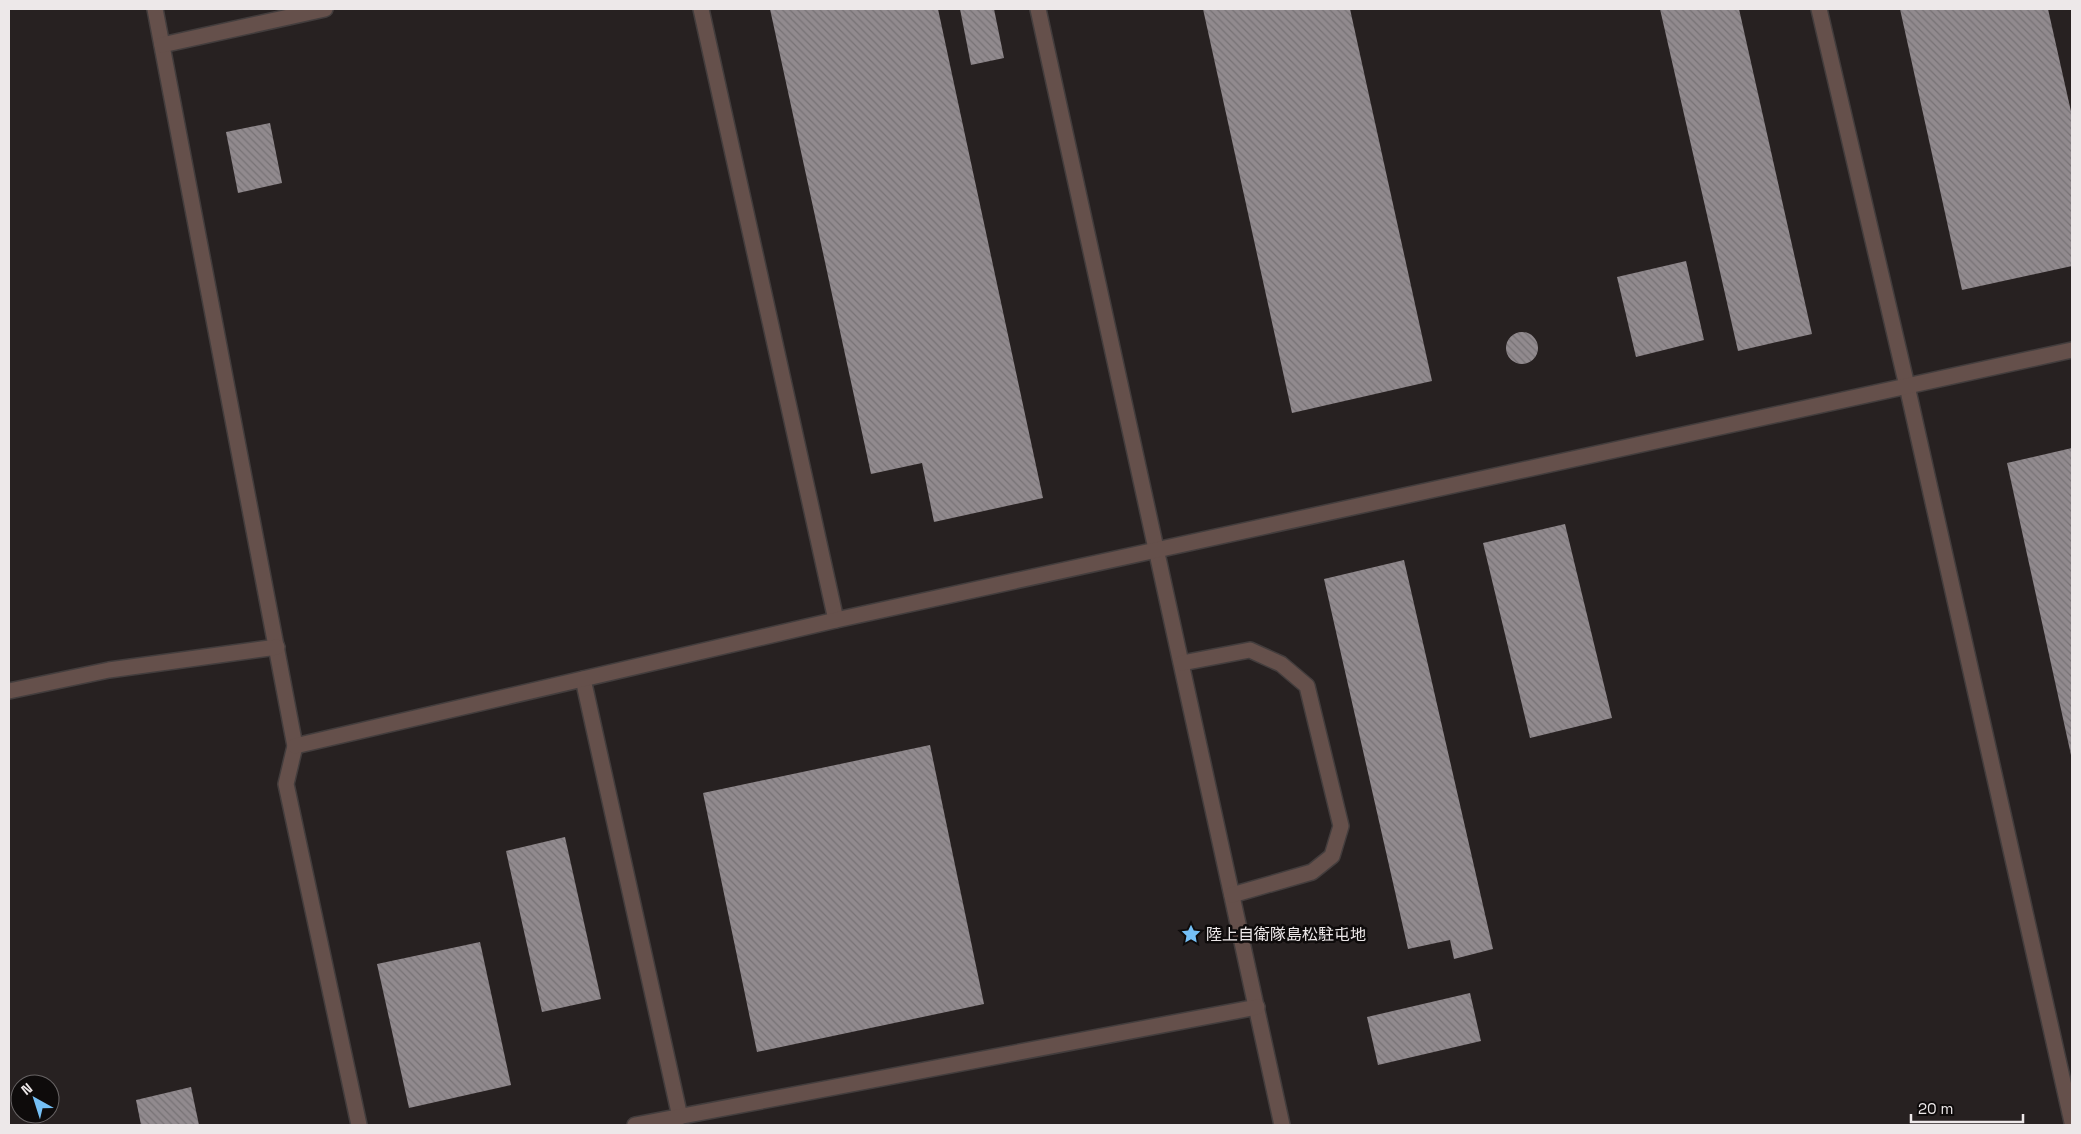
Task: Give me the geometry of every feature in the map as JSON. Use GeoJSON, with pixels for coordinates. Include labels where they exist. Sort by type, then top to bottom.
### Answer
{"type":"FeatureCollection","features":[{"type":"Feature","properties":{"kind":"lane"},"geometry":{"type":"LineString","coordinates":[[155,9],[295,746],[286,784],[358,1125]]}},
{"type":"Feature","properties":{"kind":"lane"},"geometry":{"type":"LineString","coordinates":[[162,45],[325,9]]}},
{"type":"Feature","properties":{"kind":"lane"},"geometry":{"type":"LineString","coordinates":[[701,9],[836,620]]}},
{"type":"Feature","properties":{"kind":"lane"},"geometry":{"type":"LineString","coordinates":[[1038,9],[1158,550],[1282,1125]]}},
{"type":"Feature","properties":{"kind":"lane"},"geometry":{"type":"LineString","coordinates":[[1819,9],[1907,386],[2072,1122]]}},
{"type":"Feature","properties":{"kind":"lane"},"geometry":{"type":"LineString","coordinates":[[295,746],[836,620],[2072,350]]}},
{"type":"Feature","properties":{"kind":"lane"},"geometry":{"type":"LineString","coordinates":[[9,691],[108,670],[277,647]]}},
{"type":"Feature","properties":{"kind":"lane"},"geometry":{"type":"LineString","coordinates":[[1182,663],[1250,650],[1281,664],[1307,686],[1341,826],[1332,856],[1312,872],[1232,895]]}},
{"type":"Feature","properties":{"kind":"lane"},"geometry":{"type":"LineString","coordinates":[[583,679],[680,1116]]}},
{"type":"Feature","properties":{"kind":"lane"},"geometry":{"type":"LineString","coordinates":[[635,1125],[1257,1007]]}},
{"type":"Feature","properties":{"kind":"building"},"geometry":{"type":"Polygon","coordinates":[[[770,9],[938,9],[1043,498],[934,522],[922,463],[871,474],[770,9]]]}},
{"type":"Feature","properties":{"kind":"building"},"geometry":{"type":"Polygon","coordinates":[[[960,9],[994,9],[1004,58],[971,65],[960,9]]]}},
{"type":"Feature","properties":{"kind":"building"},"geometry":{"type":"Polygon","coordinates":[[[1203,9],[1350,9],[1432,381],[1292,413],[1203,9]]]}},
{"type":"Feature","properties":{"kind":"building"},"geometry":{"type":"Polygon","coordinates":[[[1660,9],[1739,9],[1812,334],[1738,351],[1660,9]]]}},
{"type":"Feature","properties":{"kind":"building"},"geometry":{"type":"Polygon","coordinates":[[[1900,9],[2048,9],[2072,116],[2072,266],[1962,290],[1900,9]]]}},
{"type":"Feature","properties":{"kind":"building"},"geometry":{"type":"Polygon","coordinates":[[[270,123],[282,183],[238,193],[226,132],[270,123]]]}},
{"type":"Feature","properties":{"kind":"building"},"geometry":{"type":"Polygon","coordinates":[[[1686,261],[1704,340],[1636,357],[1617,277],[1686,261]]]}},
{"type":"Feature","properties":{"kind":"building"},"geometry":{"type":"Polygon","coordinates":[[[1522,332],[1528,333],[1533,337],[1537,342],[1537,354],[1533,359],[1528,363],[1522,364],[1516,363],[1511,359],[1507,354],[1506,348],[1507,342],[1511,337],[1516,333],[1522,332]]]}},
{"type":"Feature","properties":{"kind":"building"},"geometry":{"type":"Polygon","coordinates":[[[2072,448],[2072,755],[2071,755],[2007,463],[2072,448]]]}},
{"type":"Feature","properties":{"kind":"building"},"geometry":{"type":"Polygon","coordinates":[[[1565,524],[1612,718],[1530,738],[1483,543],[1565,524]]]}},
{"type":"Feature","properties":{"kind":"building"},"geometry":{"type":"Polygon","coordinates":[[[1404,560],[1493,949],[1454,959],[1450,940],[1408,949],[1324,579],[1404,560]]]}},
{"type":"Feature","properties":{"kind":"building"},"geometry":{"type":"Polygon","coordinates":[[[930,745],[984,1004],[757,1052],[703,793],[930,745]]]}},
{"type":"Feature","properties":{"kind":"building"},"geometry":{"type":"Polygon","coordinates":[[[565,837],[601,999],[542,1012],[506,851],[565,837]]]}},
{"type":"Feature","properties":{"kind":"building"},"geometry":{"type":"Polygon","coordinates":[[[480,942],[511,1085],[409,1108],[377,964],[480,942]]]}},
{"type":"Feature","properties":{"kind":"building"},"geometry":{"type":"Polygon","coordinates":[[[1470,993],[1481,1041],[1378,1065],[1367,1017],[1470,993]]]}},
{"type":"Feature","properties":{"kind":"building"},"geometry":{"type":"Polygon","coordinates":[[[191,1087],[199,1125],[141,1125],[136,1100],[191,1087]]]}},
{"type":"Feature","properties":{"kind":"place","name":"陸上自衛隊島松駐屯地"},"geometry":{"type":"Point","coordinates":[1191,934]}}]}
